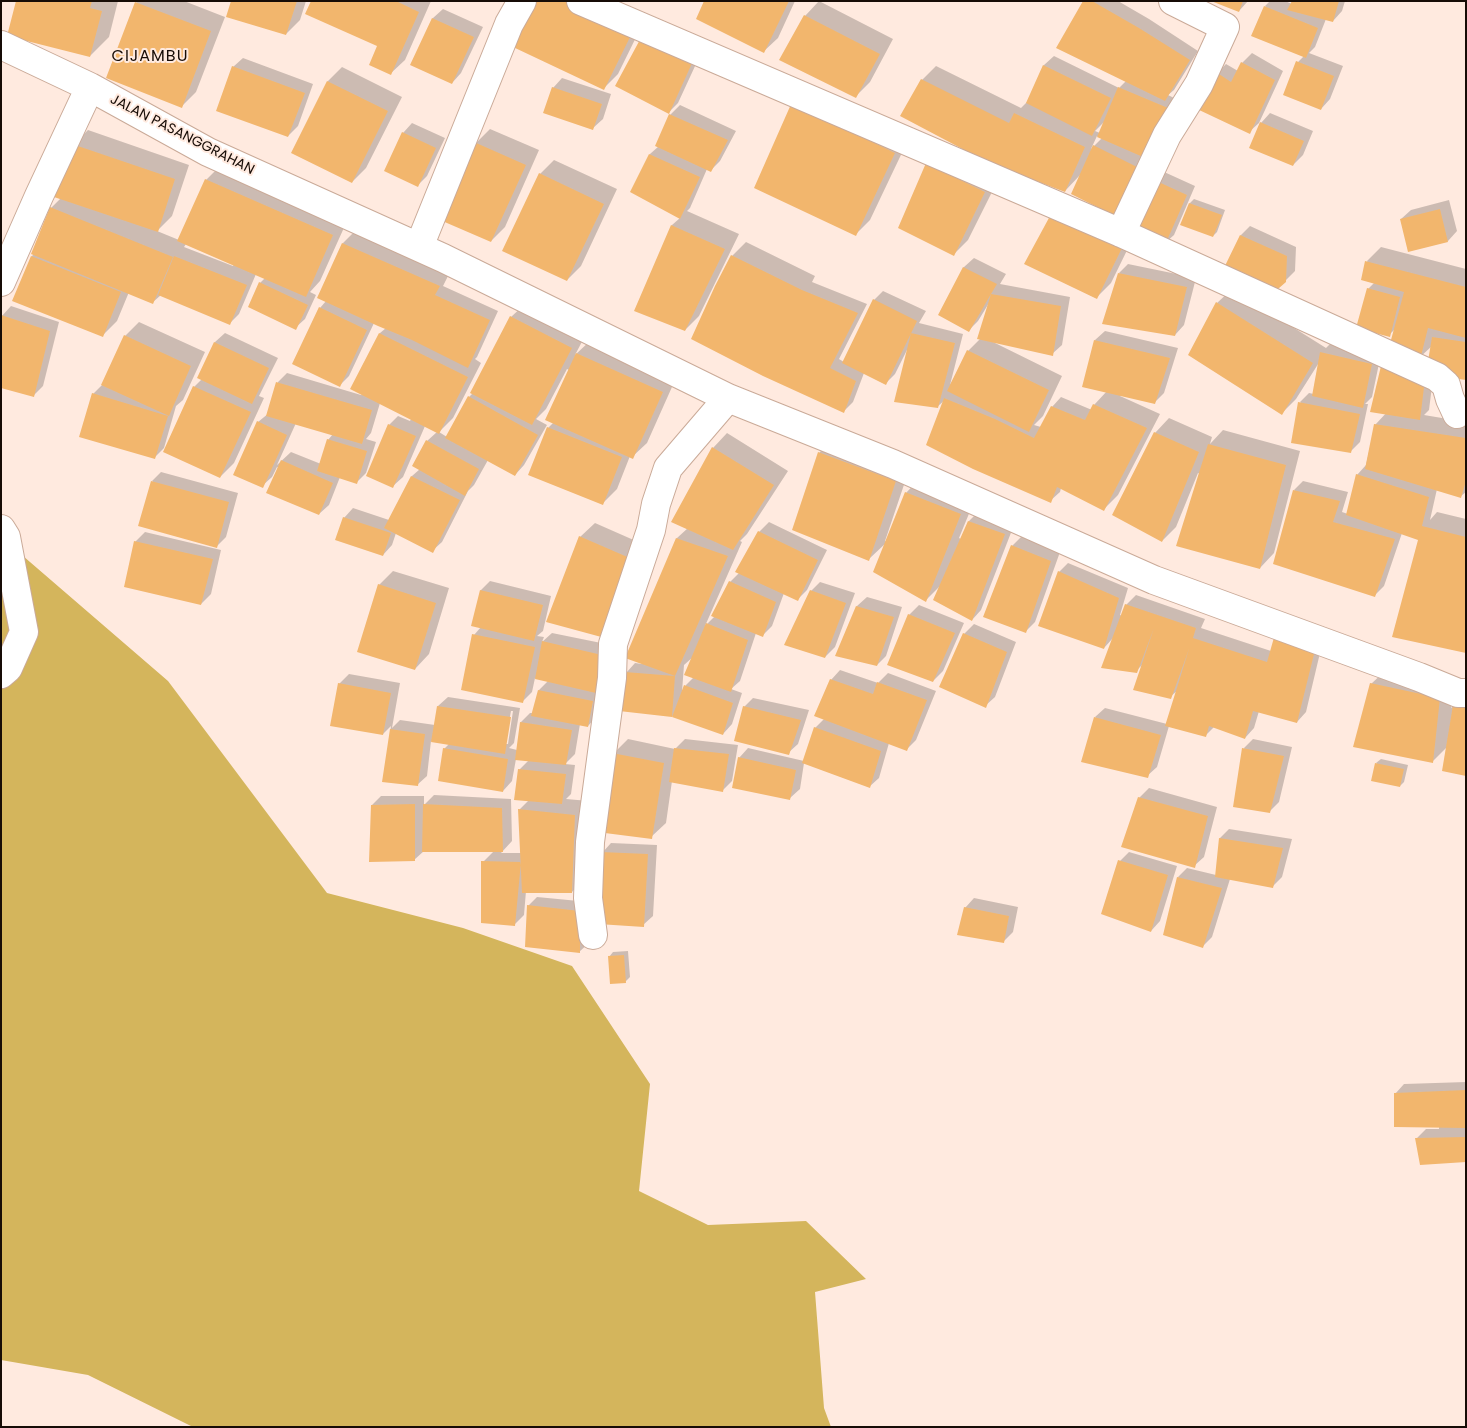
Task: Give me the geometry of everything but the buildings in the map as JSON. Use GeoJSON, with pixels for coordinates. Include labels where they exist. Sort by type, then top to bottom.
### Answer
{"type":"FeatureCollection","features":[{"type":"Feature","properties":{"kind":"street"},"geometry":{"type":"LineString","coordinates":[[420,247],[509,24],[522,1]]}},
{"type":"Feature","properties":{"kind":"street"},"geometry":{"type":"LineString","coordinates":[[581,1],[1121,233],[1437,377],[1446,385],[1450,400],[1457,414]]}},
{"type":"Feature","properties":{"kind":"street"},"geometry":{"type":"LineString","coordinates":[[1121,233],[1167,135],[1199,84],[1225,27],[1174,1]]}},
{"type":"Feature","properties":{"kind":"street","name":"JALAN PASANGGRAHAN"},"geometry":{"type":"LineString","coordinates":[[1,44],[90,87],[208,152],[420,247],[728,398],[893,464],[1154,580],[1458,693],[1466,693]]}},
{"type":"Feature","properties":{"kind":"street"},"geometry":{"type":"LineString","coordinates":[[1,282],[90,87]]}},
{"type":"Feature","properties":{"kind":"street"},"geometry":{"type":"LineString","coordinates":[[593,935],[588,898],[590,842],[612,678],[613,644],[651,530],[656,504],[668,468],[728,398]]}},
{"type":"Feature","properties":{"kind":"street"},"geometry":{"type":"LineString","coordinates":[[1,528],[6,537],[24,632],[8,668],[1,674]]}},
{"type":"Feature","properties":{"kind":"shaded area"},"geometry":{"type":"Polygon","coordinates":[[[1,537],[168,681],[327,893],[463,928],[572,966],[650,1084],[639,1191],[708,1225],[806,1221],[866,1279],[815,1292],[824,1408],[831,1427],[193,1427],[88,1375],[1,1360],[1,537]]]}},
{"type":"Feature","properties":{"kind":"district","name":"CIJAMBU"},"geometry":{"type":"Point","coordinates":[150,57]}}]}
